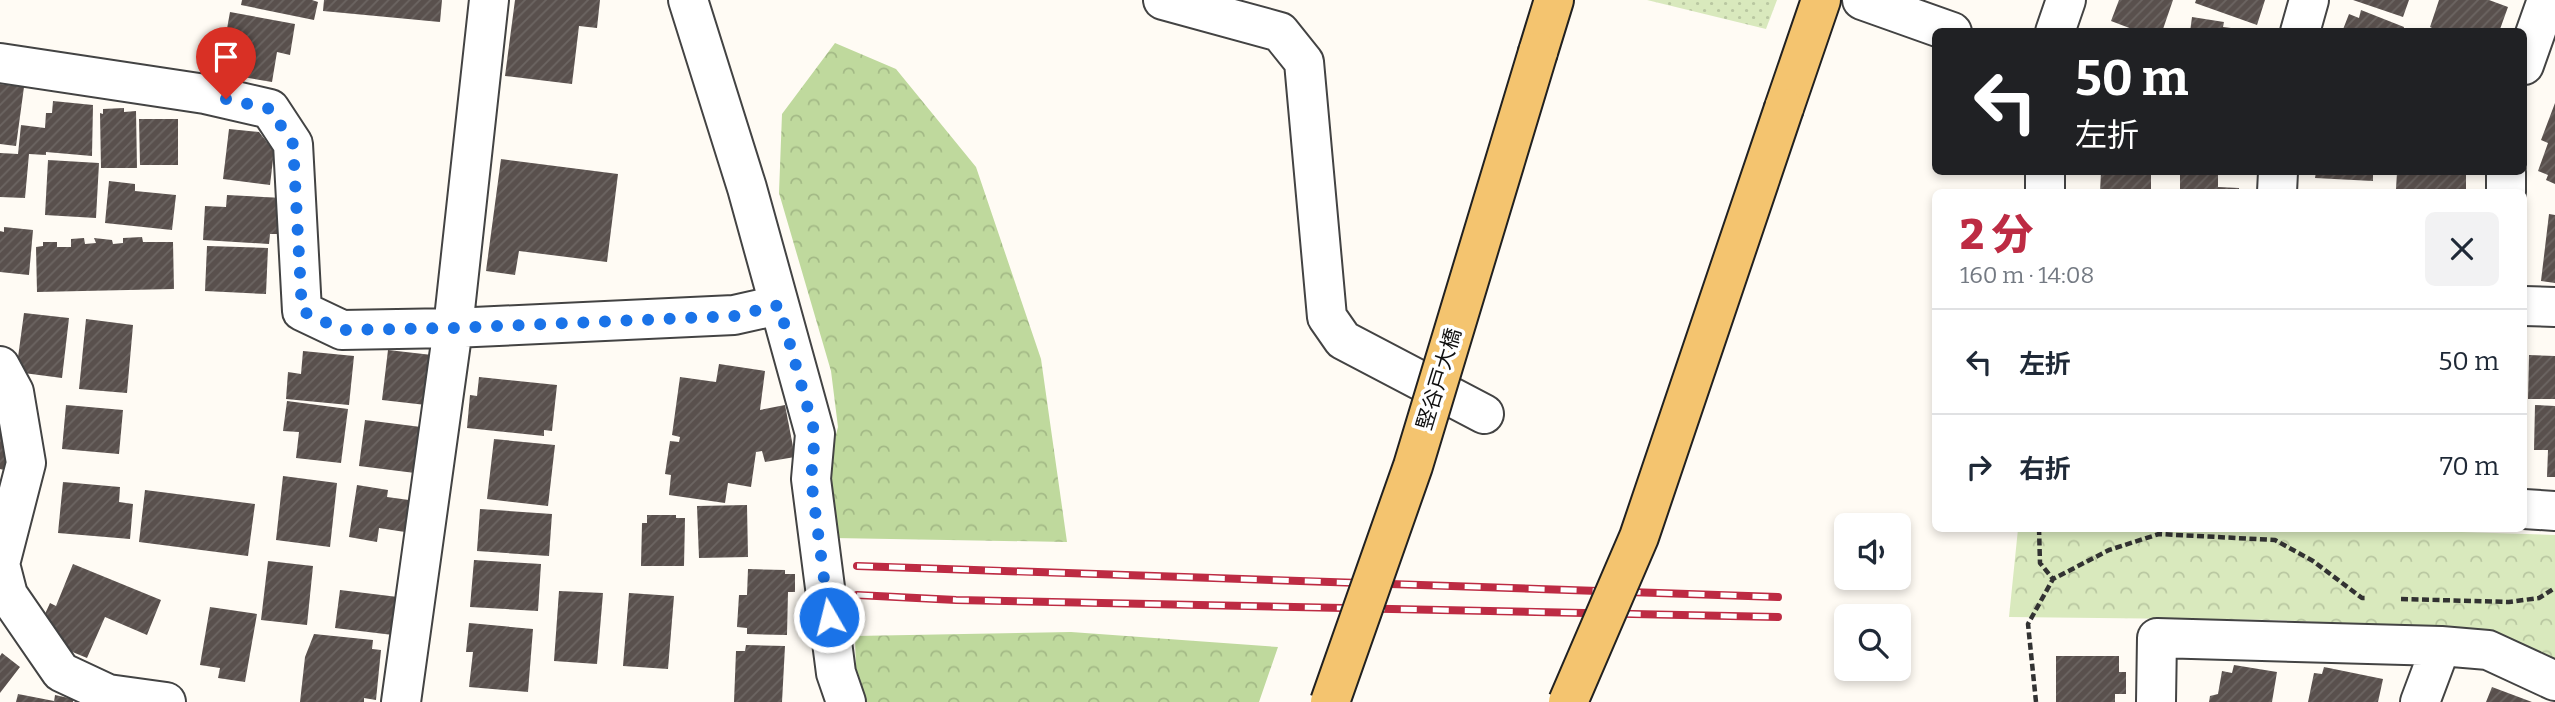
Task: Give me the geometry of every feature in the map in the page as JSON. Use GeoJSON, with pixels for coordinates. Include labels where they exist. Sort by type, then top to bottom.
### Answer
{"type":"FeatureCollection","features":[{"type":"Feature","properties":{"kind":"main road","name":"竪谷戸大橋"},"geometry":{"type":"LineString","coordinates":[[1330,702],[1413,466],[1554,0]]}},
{"type":"Feature","properties":{"kind":"main road"},"geometry":{"type":"LineString","coordinates":[[1569,702],[1639,537],[1821,0]]}},
{"type":"Feature","properties":{"kind":"street"},"geometry":{"type":"LineString","coordinates":[[401,702],[453,328],[489,0]]}},
{"type":"Feature","properties":{"kind":"street"},"geometry":{"type":"LineString","coordinates":[[688,0],[747,188],[815,434],[811,479],[836,673],[846,702]]}},
{"type":"Feature","properties":{"kind":"street"},"geometry":{"type":"LineString","coordinates":[[1163,0],[1280,32],[1304,62],[1327,317],[1343,340],[1484,414]]}},
{"type":"Feature","properties":{"kind":"street"},"geometry":{"type":"LineString","coordinates":[[1862,0],[1941,28]]}},
{"type":"Feature","properties":{"kind":"street"},"geometry":{"type":"LineString","coordinates":[[2056,28],[2066,0]]}},
{"type":"Feature","properties":{"kind":"street"},"geometry":{"type":"LineString","coordinates":[[2301,28],[2309,0]]}},
{"type":"Feature","properties":{"kind":"street"},"geometry":{"type":"LineString","coordinates":[[2527,57],[2547,0]]}},
{"type":"Feature","properties":{"kind":"street"},"geometry":{"type":"LineString","coordinates":[[0,63],[205,93],[270,109],[293,144],[302,311],[342,330],[734,316],[779,305]]}},
{"type":"Feature","properties":{"kind":"street"},"geometry":{"type":"LineString","coordinates":[[2527,306],[2555,307]]}},
{"type":"Feature","properties":{"kind":"street"},"geometry":{"type":"LineString","coordinates":[[0,366],[14,392],[26,463],[1,564],[8,595],[61,672],[108,694],[166,702]]}},
{"type":"Feature","properties":{"kind":"street"},"geometry":{"type":"LineString","coordinates":[[2527,509],[2555,511]]}},
{"type":"Feature","properties":{"kind":"street"},"geometry":{"type":"LineString","coordinates":[[2156,702],[2157,638],[2441,646],[2488,650],[2555,681]]}},
{"type":"Feature","properties":{"kind":"street"},"geometry":{"type":"LineString","coordinates":[[2420,702],[2441,646]]}},
{"type":"Feature","properties":{"kind":"path"},"geometry":{"type":"LineString","coordinates":[[2039,532],[2040,563],[2053,579]]}},
{"type":"Feature","properties":{"kind":"path"},"geometry":{"type":"LineString","coordinates":[[2036,702],[2028,624],[2053,579],[2109,550],[2159,534],[2274,540],[2313,561],[2362,598],[2375,598]]}},
{"type":"Feature","properties":{"kind":"path"},"geometry":{"type":"LineString","coordinates":[[2389,599],[2509,602],[2539,598],[2555,588]]}},
{"type":"Feature","properties":{"kind":"green space"},"geometry":{"type":"Polygon","coordinates":[[[1647,0],[1777,0],[1766,29],[1647,0]]]}},
{"type":"Feature","properties":{"kind":"green space"},"geometry":{"type":"Polygon","coordinates":[[[835,43],[896,69],[976,167],[1041,359],[1067,542],[834,538],[822,488],[838,427],[831,371],[779,193],[782,114],[835,43]]]}},
{"type":"Feature","properties":{"kind":"green space"},"geometry":{"type":"Polygon","coordinates":[[[2018,532],[2460,532],[2555,535],[2555,661],[2485,630],[2278,620],[2009,617],[2018,532]]]}},
{"type":"Feature","properties":{"kind":"green space"},"geometry":{"type":"Polygon","coordinates":[[[1071,632],[1278,647],[1259,702],[863,702],[856,672],[855,636],[1071,632]]]}},
{"type":"Feature","properties":{"kind":"building"},"geometry":{"type":"Polygon","coordinates":[[[242,0],[318,2],[314,20],[241,5],[242,0]]]}},
{"type":"Feature","properties":{"kind":"building"},"geometry":{"type":"Polygon","coordinates":[[[324,0],[442,0],[440,22],[323,11],[324,0]]]}},
{"type":"Feature","properties":{"kind":"building"},"geometry":{"type":"Polygon","coordinates":[[[515,0],[600,0],[597,28],[579,26],[572,84],[505,76],[515,0]]]}},
{"type":"Feature","properties":{"kind":"building"},"geometry":{"type":"Polygon","coordinates":[[[2119,0],[2173,0],[2163,28],[2129,28],[2111,21],[2119,0]]]}},
{"type":"Feature","properties":{"kind":"building"},"geometry":{"type":"Polygon","coordinates":[[[2196,0],[2265,0],[2257,25],[2195,3],[2196,0]]]}},
{"type":"Feature","properties":{"kind":"building"},"geometry":{"type":"Polygon","coordinates":[[[2353,0],[2409,0],[2403,17],[2353,0]]]}},
{"type":"Feature","properties":{"kind":"building"},"geometry":{"type":"Polygon","coordinates":[[[2439,0],[2489,0],[2508,7],[2500,28],[2430,27],[2439,0]]]}},
{"type":"Feature","properties":{"kind":"building"},"geometry":{"type":"Polygon","coordinates":[[[2361,10],[2404,28],[2344,28],[2349,14],[2359,18],[2361,10]]]}},
{"type":"Feature","properties":{"kind":"building"},"geometry":{"type":"Polygon","coordinates":[[[230,12],[295,24],[290,55],[277,52],[272,82],[219,73],[230,12]]]}},
{"type":"Feature","properties":{"kind":"building"},"geometry":{"type":"Polygon","coordinates":[[[2192,17],[2224,22],[2223,27],[2231,28],[2191,28],[2192,17]]]}},
{"type":"Feature","properties":{"kind":"building"},"geometry":{"type":"Polygon","coordinates":[[[0,84],[24,87],[16,146],[0,144],[0,84]]]}},
{"type":"Feature","properties":{"kind":"building"},"geometry":{"type":"Polygon","coordinates":[[[53,101],[93,105],[92,156],[46,152],[46,155],[29,154],[25,198],[0,197],[0,153],[18,154],[21,125],[45,128],[46,113],[52,113],[53,101]]]}},
{"type":"Feature","properties":{"kind":"building"},"geometry":{"type":"Polygon","coordinates":[[[2555,103],[2555,184],[2546,180],[2548,175],[2538,171],[2548,143],[2541,140],[2555,103]]]}},
{"type":"Feature","properties":{"kind":"building"},"geometry":{"type":"Polygon","coordinates":[[[124,108],[124,112],[136,111],[137,168],[101,168],[100,113],[103,114],[103,109],[124,108]]]}},
{"type":"Feature","properties":{"kind":"building"},"geometry":{"type":"Polygon","coordinates":[[[139,119],[178,119],[178,165],[140,165],[139,119]]]}},
{"type":"Feature","properties":{"kind":"building"},"geometry":{"type":"Polygon","coordinates":[[[229,129],[259,132],[274,151],[270,185],[223,179],[229,129]]]}},
{"type":"Feature","properties":{"kind":"building"},"geometry":{"type":"Polygon","coordinates":[[[501,159],[618,174],[607,262],[519,251],[515,275],[486,271],[501,159]]]}},
{"type":"Feature","properties":{"kind":"building"},"geometry":{"type":"Polygon","coordinates":[[[48,160],[99,163],[96,218],[45,215],[48,160]]]}},
{"type":"Feature","properties":{"kind":"building"},"geometry":{"type":"Polygon","coordinates":[[[2101,175],[2151,175],[2151,189],[2100,189],[2101,175]]]}},
{"type":"Feature","properties":{"kind":"building"},"geometry":{"type":"Polygon","coordinates":[[[2180,175],[2218,175],[2218,187],[2239,188],[2239,189],[2180,189],[2180,175]]]}},
{"type":"Feature","properties":{"kind":"building"},"geometry":{"type":"Polygon","coordinates":[[[2316,175],[2373,175],[2373,181],[2315,178],[2316,175]]]}},
{"type":"Feature","properties":{"kind":"building"},"geometry":{"type":"Polygon","coordinates":[[[2397,175],[2466,175],[2466,189],[2396,189],[2397,175]]]}},
{"type":"Feature","properties":{"kind":"building"},"geometry":{"type":"Polygon","coordinates":[[[109,181],[135,184],[135,191],[176,195],[172,230],[105,223],[109,181]]]}},
{"type":"Feature","properties":{"kind":"building"},"geometry":{"type":"Polygon","coordinates":[[[227,195],[283,198],[280,234],[270,234],[269,244],[203,240],[205,206],[226,207],[227,195]]]}},
{"type":"Feature","properties":{"kind":"building"},"geometry":{"type":"Polygon","coordinates":[[[2549,214],[2555,215],[2555,283],[2541,281],[2549,214]]]}},
{"type":"Feature","properties":{"kind":"building"},"geometry":{"type":"Polygon","coordinates":[[[4,227],[33,230],[29,275],[0,272],[0,231],[4,232],[4,227]]]}},
{"type":"Feature","properties":{"kind":"building"},"geometry":{"type":"Polygon","coordinates":[[[142,237],[143,242],[173,242],[174,289],[37,292],[36,247],[43,246],[43,242],[57,242],[57,247],[71,247],[71,239],[84,238],[85,244],[96,243],[94,238],[112,240],[113,244],[123,243],[123,238],[142,237]]]}},
{"type":"Feature","properties":{"kind":"building"},"geometry":{"type":"Polygon","coordinates":[[[207,246],[268,248],[266,294],[205,291],[207,246]]]}},
{"type":"Feature","properties":{"kind":"building"},"geometry":{"type":"Polygon","coordinates":[[[24,313],[69,318],[62,378],[16,372],[24,313]]]}},
{"type":"Feature","properties":{"kind":"building"},"geometry":{"type":"Polygon","coordinates":[[[86,319],[133,325],[127,393],[79,389],[86,319]]]}},
{"type":"Feature","properties":{"kind":"building"},"geometry":{"type":"Polygon","coordinates":[[[388,350],[432,355],[426,405],[382,400],[388,350]]]}},
{"type":"Feature","properties":{"kind":"building"},"geometry":{"type":"Polygon","coordinates":[[[303,351],[354,356],[349,405],[286,399],[288,372],[301,374],[303,351]]]}},
{"type":"Feature","properties":{"kind":"building"},"geometry":{"type":"Polygon","coordinates":[[[2529,355],[2555,356],[2555,399],[2528,399],[2529,355]]]}},
{"type":"Feature","properties":{"kind":"building"},"geometry":{"type":"Polygon","coordinates":[[[719,364],[765,371],[760,410],[785,405],[795,457],[765,462],[762,451],[756,452],[751,487],[728,483],[725,503],[669,495],[671,475],[665,474],[670,441],[679,442],[680,437],[672,435],[680,377],[716,382],[719,364]]]}},
{"type":"Feature","properties":{"kind":"building"},"geometry":{"type":"Polygon","coordinates":[[[479,377],[557,385],[552,431],[544,430],[544,436],[467,428],[470,395],[477,396],[479,377]]]}},
{"type":"Feature","properties":{"kind":"building"},"geometry":{"type":"Polygon","coordinates":[[[287,401],[348,409],[341,463],[296,458],[299,432],[283,431],[287,401]]]}},
{"type":"Feature","properties":{"kind":"building"},"geometry":{"type":"Polygon","coordinates":[[[66,405],[123,410],[119,454],[62,449],[66,405]]]}},
{"type":"Feature","properties":{"kind":"building"},"geometry":{"type":"Polygon","coordinates":[[[2535,405],[2555,406],[2555,477],[2547,477],[2548,450],[2534,450],[2535,405]]]}},
{"type":"Feature","properties":{"kind":"building"},"geometry":{"type":"Polygon","coordinates":[[[0,410],[14,439],[4,470],[0,469],[0,410]]]}},
{"type":"Feature","properties":{"kind":"building"},"geometry":{"type":"Polygon","coordinates":[[[365,420],[421,427],[415,473],[359,466],[365,420]]]}},
{"type":"Feature","properties":{"kind":"building"},"geometry":{"type":"Polygon","coordinates":[[[494,439],[555,445],[548,506],[487,499],[494,439]]]}},
{"type":"Feature","properties":{"kind":"building"},"geometry":{"type":"Polygon","coordinates":[[[283,476],[337,483],[330,547],[276,540],[283,476]]]}},
{"type":"Feature","properties":{"kind":"building"},"geometry":{"type":"Polygon","coordinates":[[[63,482],[120,487],[119,502],[133,504],[130,539],[58,533],[63,482]]]}},
{"type":"Feature","properties":{"kind":"building"},"geometry":{"type":"Polygon","coordinates":[[[357,485],[388,490],[387,497],[409,500],[405,532],[379,528],[377,542],[349,537],[357,485]]]}},
{"type":"Feature","properties":{"kind":"building"},"geometry":{"type":"Polygon","coordinates":[[[145,490],[255,504],[248,556],[139,542],[145,490]]]}},
{"type":"Feature","properties":{"kind":"building"},"geometry":{"type":"Polygon","coordinates":[[[747,505],[748,557],[699,558],[697,506],[747,505]]]}},
{"type":"Feature","properties":{"kind":"building"},"geometry":{"type":"Polygon","coordinates":[[[480,509],[552,514],[549,556],[477,551],[480,509]]]}},
{"type":"Feature","properties":{"kind":"building"},"geometry":{"type":"Polygon","coordinates":[[[647,515],[676,515],[676,518],[685,518],[684,566],[641,566],[642,523],[647,523],[647,515]]]}},
{"type":"Feature","properties":{"kind":"building"},"geometry":{"type":"Polygon","coordinates":[[[474,560],[541,564],[538,611],[470,607],[474,560]]]}},
{"type":"Feature","properties":{"kind":"building"},"geometry":{"type":"Polygon","coordinates":[[[268,561],[313,566],[307,625],[261,620],[268,561]]]}},
{"type":"Feature","properties":{"kind":"building"},"geometry":{"type":"Polygon","coordinates":[[[73,564],[161,600],[147,635],[105,617],[87,658],[46,641],[39,627],[50,603],[56,606],[73,564]]]}},
{"type":"Feature","properties":{"kind":"building"},"geometry":{"type":"Polygon","coordinates":[[[748,569],[785,570],[785,574],[795,574],[795,592],[788,592],[787,635],[747,634],[747,628],[737,627],[739,595],[747,595],[748,569]]]}},
{"type":"Feature","properties":{"kind":"building"},"geometry":{"type":"Polygon","coordinates":[[[340,590],[398,597],[393,635],[335,628],[340,590]]]}},
{"type":"Feature","properties":{"kind":"building"},"geometry":{"type":"Polygon","coordinates":[[[559,591],[603,593],[597,664],[554,661],[559,591]]]}},
{"type":"Feature","properties":{"kind":"building"},"geometry":{"type":"Polygon","coordinates":[[[629,593],[674,596],[668,669],[623,666],[629,593]]]}},
{"type":"Feature","properties":{"kind":"building"},"geometry":{"type":"Polygon","coordinates":[[[210,607],[257,614],[245,682],[218,678],[220,668],[200,665],[210,607]]]}},
{"type":"Feature","properties":{"kind":"building"},"geometry":{"type":"Polygon","coordinates":[[[469,623],[533,629],[528,692],[469,687],[473,652],[466,652],[469,623]]]}},
{"type":"Feature","properties":{"kind":"building"},"geometry":{"type":"Polygon","coordinates":[[[314,634],[373,640],[372,649],[381,650],[376,700],[364,698],[364,702],[300,702],[305,657],[314,634]]]}},
{"type":"Feature","properties":{"kind":"building"},"geometry":{"type":"Polygon","coordinates":[[[746,645],[785,646],[782,702],[734,702],[736,651],[745,651],[746,645]]]}},
{"type":"Feature","properties":{"kind":"building"},"geometry":{"type":"Polygon","coordinates":[[[2,653],[20,667],[0,693],[0,656],[2,653]]]}},
{"type":"Feature","properties":{"kind":"building"},"geometry":{"type":"Polygon","coordinates":[[[2056,656],[2119,656],[2119,672],[2126,672],[2126,694],[2115,694],[2115,702],[2056,702],[2056,656]]]}},
{"type":"Feature","properties":{"kind":"building"},"geometry":{"type":"Polygon","coordinates":[[[2234,665],[2277,672],[2272,702],[2209,702],[2210,696],[2218,694],[2222,671],[2232,673],[2234,665]]]}},
{"type":"Feature","properties":{"kind":"building"},"geometry":{"type":"Polygon","coordinates":[[[2324,667],[2383,679],[2378,702],[2308,702],[2314,673],[2322,674],[2324,667]]]}},
{"type":"Feature","properties":{"kind":"building"},"geometry":{"type":"Polygon","coordinates":[[[2492,687],[2532,702],[2486,702],[2492,687]]]}},
{"type":"Feature","properties":{"kind":"building"},"geometry":{"type":"Polygon","coordinates":[[[18,694],[54,701],[54,702],[16,702],[18,694]]]}},
{"type":"Feature","properties":{"kind":"building"},"geometry":{"type":"Polygon","coordinates":[[[55,695],[73,699],[73,702],[54,702],[55,695]]]}},
{"type":"Feature","properties":{"kind":"railway"},"geometry":{"type":"LineString","coordinates":[[857,566],[1778,597]]}},
{"type":"Feature","properties":{"kind":"railway"},"geometry":{"type":"LineString","coordinates":[[857,595],[956,600],[1778,617]]}},
{"type":"Feature","properties":{"kind":"route"},"geometry":{"type":"LineString","coordinates":[[226,99],[270,109],[293,144],[302,311],[342,330],[734,316],[779,305],[815,434],[811,479],[829,617]]}}]}
